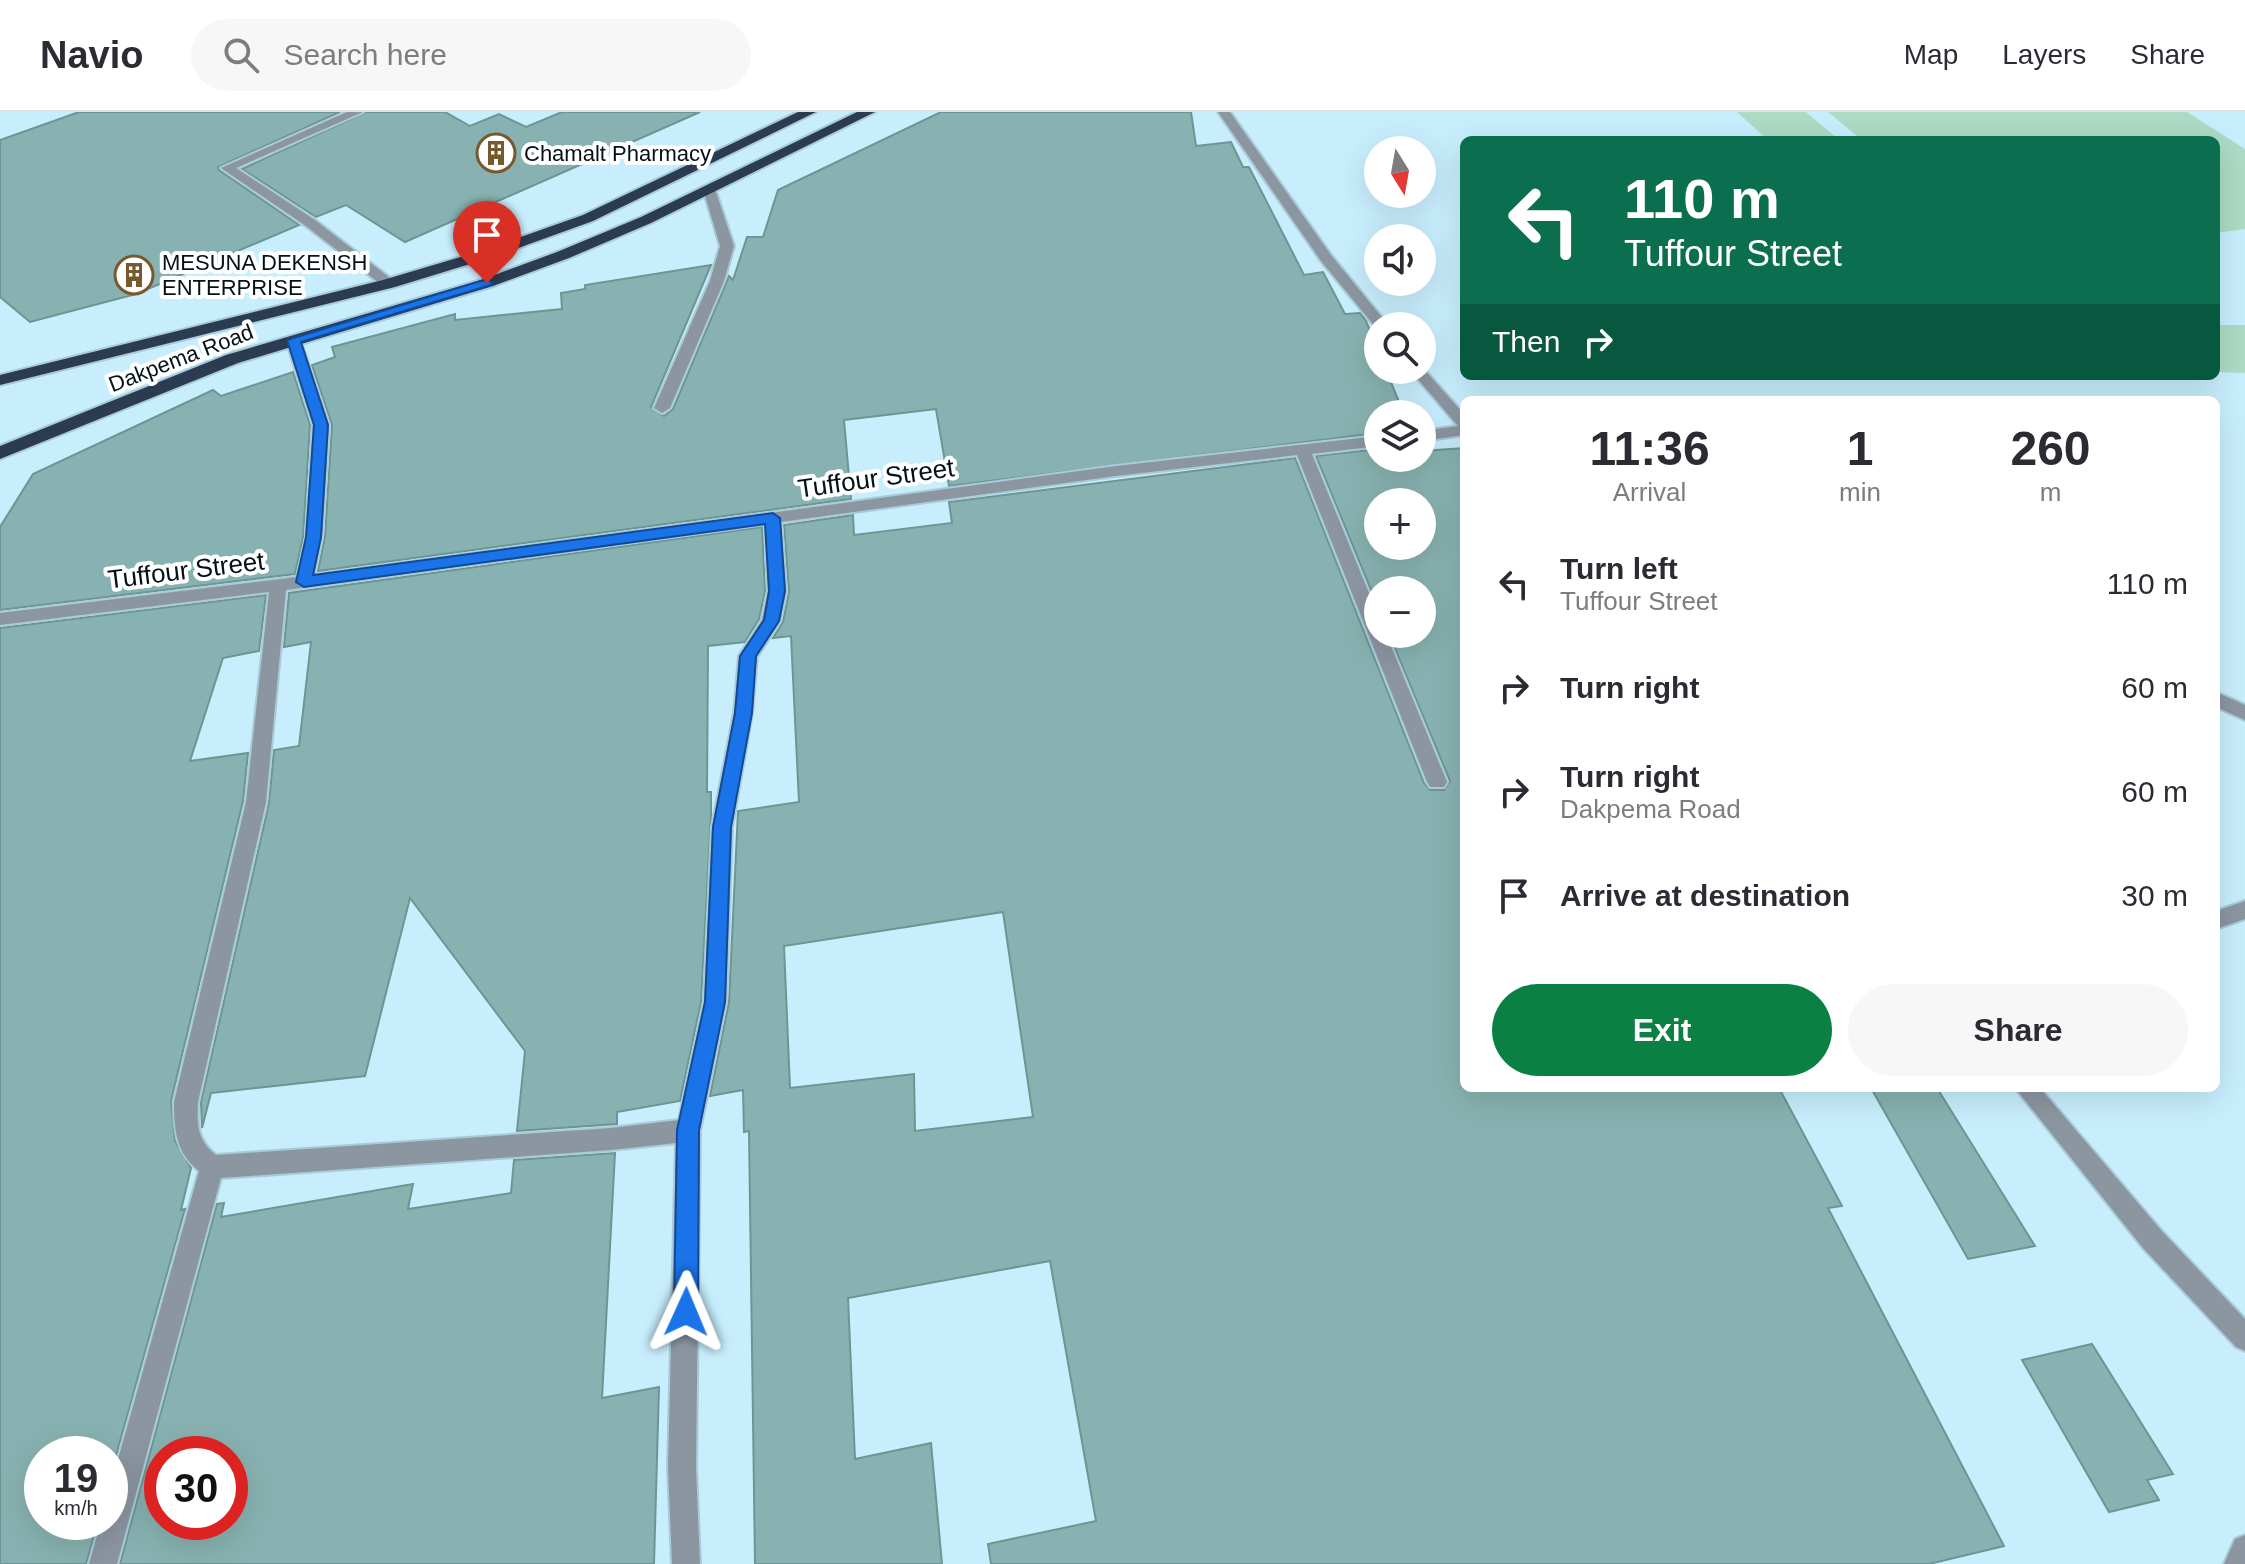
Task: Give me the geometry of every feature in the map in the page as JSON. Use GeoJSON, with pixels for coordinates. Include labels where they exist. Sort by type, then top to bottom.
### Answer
{"type":"FeatureCollection","features":[{"type":"Feature","properties":{"kind":"highway","name":"Dakpema Road"},"geometry":{"type":"LineString","coordinates":[[0,380],[389,284],[588,218],[809,112]]}},
{"type":"Feature","properties":{"kind":"highway","name":"Dakpema Road"},"geometry":{"type":"LineString","coordinates":[[0,453],[232,359],[500,278],[646,220],[868,112]]}},
{"type":"Feature","properties":{"kind":"street"},"geometry":{"type":"LineString","coordinates":[[357,112],[227,168],[308,221],[389,284]]}},
{"type":"Feature","properties":{"kind":"street"},"geometry":{"type":"LineString","coordinates":[[1224,112],[1326,258],[1370,312]]}},
{"type":"Feature","properties":{"kind":"street"},"geometry":{"type":"LineString","coordinates":[[662,408],[717,281],[727,246],[709,189]]}},
{"type":"Feature","properties":{"kind":"street"},"geometry":{"type":"LineString","coordinates":[[293,340],[321,425],[314,537],[304,582]]}},
{"type":"Feature","properties":{"kind":"street"},"geometry":{"type":"LineString","coordinates":[[1429,384],[1460,419]]}},
{"type":"Feature","properties":{"kind":"street"},"geometry":{"type":"LineString","coordinates":[[1436,434],[1460,431]]}},
{"type":"Feature","properties":{"kind":"street","name":"Tuffour Street"},"geometry":{"type":"LineString","coordinates":[[0,619],[304,582],[1116,471],[1364,443]]}},
{"type":"Feature","properties":{"kind":"street"},"geometry":{"type":"LineString","coordinates":[[1303,451],[1437,782]]}},
{"type":"Feature","properties":{"kind":"street"},"geometry":{"type":"LineString","coordinates":[[686,1564],[682,1467],[688,1130],[715,1002],[722,827],[743,713],[748,656],[771,621],[777,591],[773,518]]}},
{"type":"Feature","properties":{"kind":"street"},"geometry":{"type":"LineString","coordinates":[[278,585],[256,802],[186,1102],[185,1133],[194,1154],[212,1167],[611,1139],[688,1130]]}},
{"type":"Feature","properties":{"kind":"street"},"geometry":{"type":"LineString","coordinates":[[2220,701],[2245,713]]}},
{"type":"Feature","properties":{"kind":"street"},"geometry":{"type":"LineString","coordinates":[[2220,919],[2245,910]]}},
{"type":"Feature","properties":{"kind":"street"},"geometry":{"type":"LineString","coordinates":[[2029,1092],[2152,1239],[2245,1338]]}},
{"type":"Feature","properties":{"kind":"street"},"geometry":{"type":"LineString","coordinates":[[103,1564],[212,1167]]}},
{"type":"Feature","properties":{"kind":"street"},"geometry":{"type":"LineString","coordinates":[[2238,1564],[2245,1549]]}},
{"type":"Feature","properties":{"kind":"green space"},"geometry":{"type":"Polygon","coordinates":[[[1737,112],[1806,112],[1834,136],[1764,136],[1737,112]]]}},
{"type":"Feature","properties":{"kind":"green space"},"geometry":{"type":"Polygon","coordinates":[[[1828,112],[2187,112],[2245,149],[2245,229],[2220,232],[2220,136],[1857,136],[1828,112]]]}},
{"type":"Feature","properties":{"kind":"green space"},"geometry":{"type":"Polygon","coordinates":[[[2220,325],[2245,325],[2245,373],[2220,372],[2220,325]]]}},
{"type":"Feature","properties":{"kind":"building"},"geometry":{"type":"Polygon","coordinates":[[[79,112],[340,112],[218,167],[299,225],[136,294],[30,322],[0,297],[0,140],[79,112]]]}},
{"type":"Feature","properties":{"kind":"building"},"geometry":{"type":"Polygon","coordinates":[[[366,112],[445,112],[470,126],[499,114],[526,127],[562,112],[700,112],[405,242],[346,205],[316,217],[242,169],[366,112]]]}},
{"type":"Feature","properties":{"kind":"building"},"geometry":{"type":"Polygon","coordinates":[[[941,112],[1191,112],[1196,146],[1231,142],[1243,167],[1249,167],[1304,275],[1323,272],[1345,314],[1360,313],[1364,318],[1364,384],[1392,384],[1398,400],[1364,400],[1364,435],[949,486],[936,409],[844,420],[851,499],[318,571],[325,537],[332,425],[312,365],[335,357],[332,347],[455,314],[455,320],[562,309],[561,293],[585,289],[585,285],[711,265],[651,407],[664,416],[673,409],[729,276],[733,280],[747,237],[763,237],[778,190],[941,112]]]}},
{"type":"Feature","properties":{"kind":"building"},"geometry":{"type":"Polygon","coordinates":[[[293,372],[310,425],[303,537],[295,574],[0,610],[0,527],[33,474],[213,390],[221,396],[293,372]]]}},
{"type":"Feature","properties":{"kind":"building"},"geometry":{"type":"Polygon","coordinates":[[[1460,448],[1460,1092],[1781,1092],[1842,1206],[1828,1208],[2004,1546],[1929,1564],[991,1564],[988,1544],[1096,1521],[1050,1261],[848,1298],[855,1459],[931,1443],[942,1564],[755,1564],[749,1131],[744,1132],[743,1090],[710,1096],[729,1002],[738,811],[799,802],[791,636],[773,638],[783,622],[789,592],[784,525],[853,515],[854,535],[952,523],[949,502],[1295,458],[1364,632],[1364,648],[1370,648],[1424,783],[1430,790],[1444,790],[1450,781],[1395,648],[1436,648],[1436,576],[1365,576],[1316,456],[1364,451],[1364,472],[1436,472],[1436,450],[1460,448]],[[1003,912],[784,946],[790,1088],[914,1074],[915,1131],[1033,1117],[1003,912]]]}},
{"type":"Feature","properties":{"kind":"building"},"geometry":{"type":"Polygon","coordinates":[[[762,527],[765,591],[759,619],[745,642],[708,646],[707,792],[711,792],[711,815],[701,1002],[680,1101],[617,1112],[617,1124],[517,1131],[525,1051],[410,898],[365,1076],[211,1093],[202,1128],[201,1102],[269,803],[274,750],[299,746],[311,642],[284,647],[289,593],[762,527]]]}},
{"type":"Feature","properties":{"kind":"building"},"geometry":{"type":"Polygon","coordinates":[[[266,595],[259,651],[223,658],[190,761],[248,753],[243,801],[171,1101],[175,1141],[191,1168],[181,1210],[185,1209],[121,1436],[24,1436],[24,1540],[93,1540],[86,1564],[0,1564],[0,628],[266,595]]]}},
{"type":"Feature","properties":{"kind":"building"},"geometry":{"type":"Polygon","coordinates":[[[1873,1092],[1939,1092],[2035,1246],[1968,1259],[1873,1092]]]}},
{"type":"Feature","properties":{"kind":"building"},"geometry":{"type":"Polygon","coordinates":[[[615,1153],[602,1398],[659,1387],[654,1564],[120,1564],[144,1475],[144,1540],[248,1540],[248,1436],[154,1436],[217,1204],[224,1203],[221,1217],[413,1184],[408,1209],[511,1193],[514,1160],[615,1153]]]}},
{"type":"Feature","properties":{"kind":"building"},"geometry":{"type":"Polygon","coordinates":[[[2092,1344],[2173,1474],[2147,1480],[2159,1500],[2109,1512],[2022,1360],[2092,1344]]]}},
{"type":"Feature","properties":{"kind":"place","name":"Chamalt Pharmacy"},"geometry":{"type":"Point","coordinates":[496,153]}},
{"type":"Feature","properties":{"kind":"place","name":"MESUNA DEKENSH ENTERPRISE"},"geometry":{"type":"Point","coordinates":[134,275]}},
{"type":"Feature","properties":{"kind":"route"},"geometry":{"type":"LineString","coordinates":[[487,283],[293,340],[321,425],[314,537],[304,582],[773,518],[777,591],[771,621],[748,656],[743,713],[722,827],[715,1002],[688,1130],[686,1312]]}}]}
